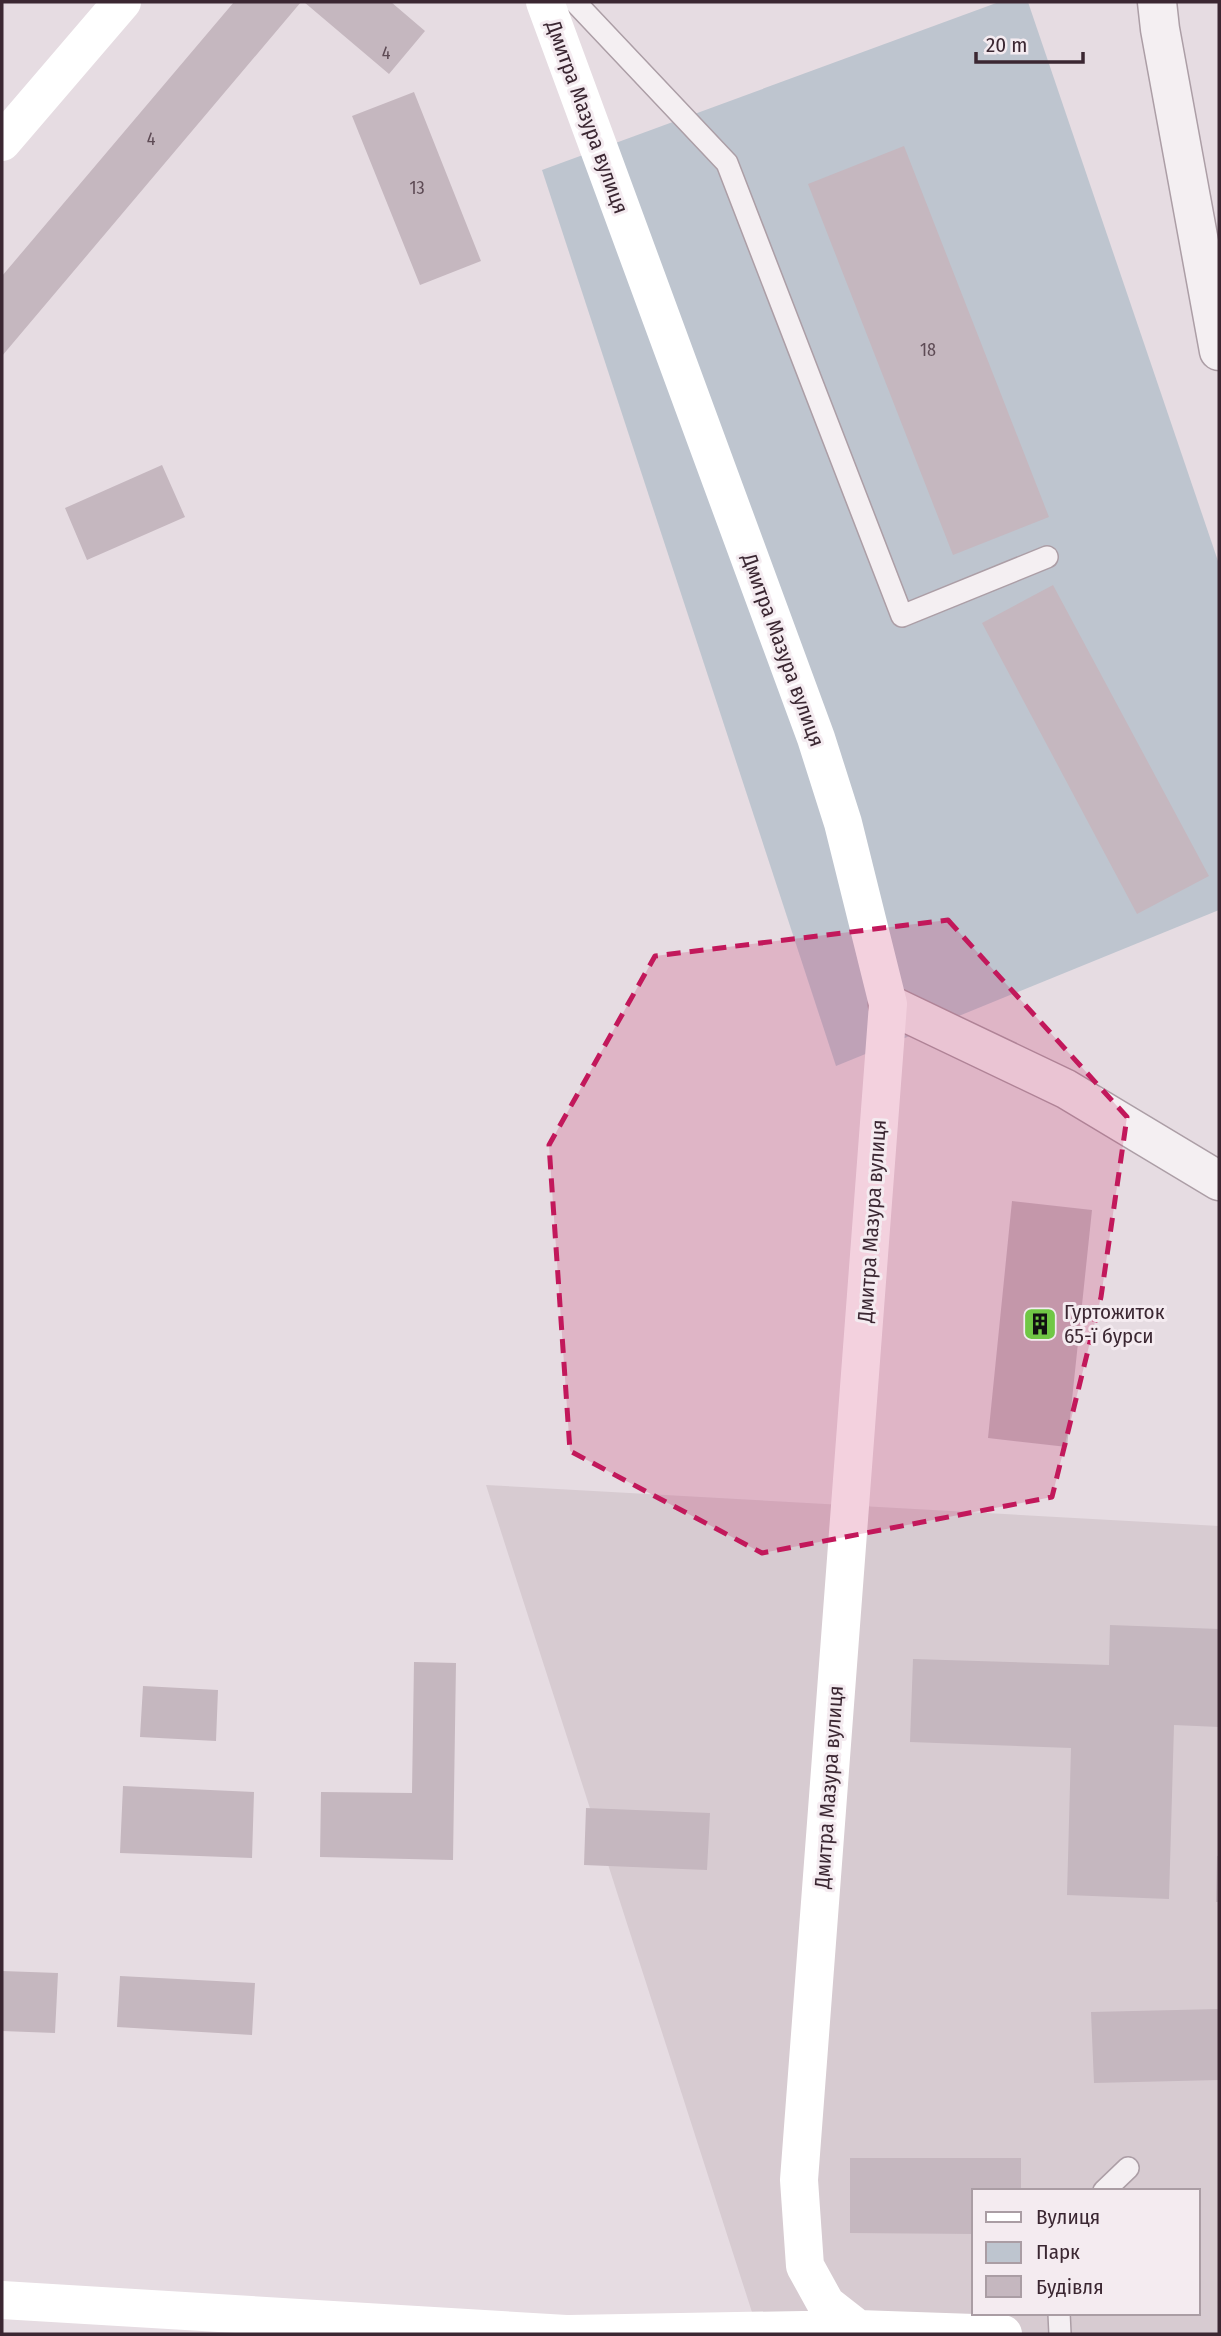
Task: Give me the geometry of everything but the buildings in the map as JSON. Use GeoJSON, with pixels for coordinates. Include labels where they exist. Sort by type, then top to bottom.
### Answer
{"type":"FeatureCollection","features":[{"type":"Feature","properties":{"kind":"street"},"geometry":{"type":"LineString","coordinates":[[2,142],[122,2]]}},
{"type":"Feature","properties":{"kind":"street","name":"Дмитра Мазура вулиця"},"geometry":{"type":"LineString","coordinates":[[545,2],[816,738],[843,823],[888,1004],[799,2180],[805,2266],[825,2304],[858,2329]]}},
{"type":"Feature","properties":{"kind":"street"},"geometry":{"type":"LineString","coordinates":[[1157,2],[1219,351]]}},
{"type":"Feature","properties":{"kind":"street"},"geometry":{"type":"LineString","coordinates":[[888,1004],[1066,1089],[1219,1181]]}},
{"type":"Feature","properties":{"kind":"street"},"geometry":{"type":"LineString","coordinates":[[2,2300],[568,2334],[858,2329],[1003,2334]]}},
{"type":"Feature","properties":{"kind":"lane"},"geometry":{"type":"LineString","coordinates":[[575,2],[727,163],[902,616],[1047,556]]}},
{"type":"Feature","properties":{"kind":"lane"},"geometry":{"type":"LineString","coordinates":[[1106,2189],[1128,2168]]}},
{"type":"Feature","properties":{"kind":"lane"},"geometry":{"type":"LineString","coordinates":[[1059,2315],[1060,2334]]}},
{"type":"Feature","properties":{"kind":"highlighted area"},"geometry":{"type":"Polygon","coordinates":[[[948,920],[1127,1117],[1101,1297],[1052,1497],[762,1553],[570,1451],[549,1145],[655,956],[948,920]]]}},
{"type":"Feature","properties":{"kind":"shaded area"},"geometry":{"type":"Polygon","coordinates":[[[486,1485],[1219,1526],[1219,2334],[759,2334],[486,1485]]]}},
{"type":"Feature","properties":{"kind":"green space"},"geometry":{"type":"Polygon","coordinates":[[[999,2],[1028,2],[1219,564],[1219,910],[836,1066],[542,170],[999,2]]]}},
{"type":"Feature","properties":{"kind":"place","name":"Гуртожиток 65-ї бурси"},"geometry":{"type":"Point","coordinates":[1040,1324]}}]}
